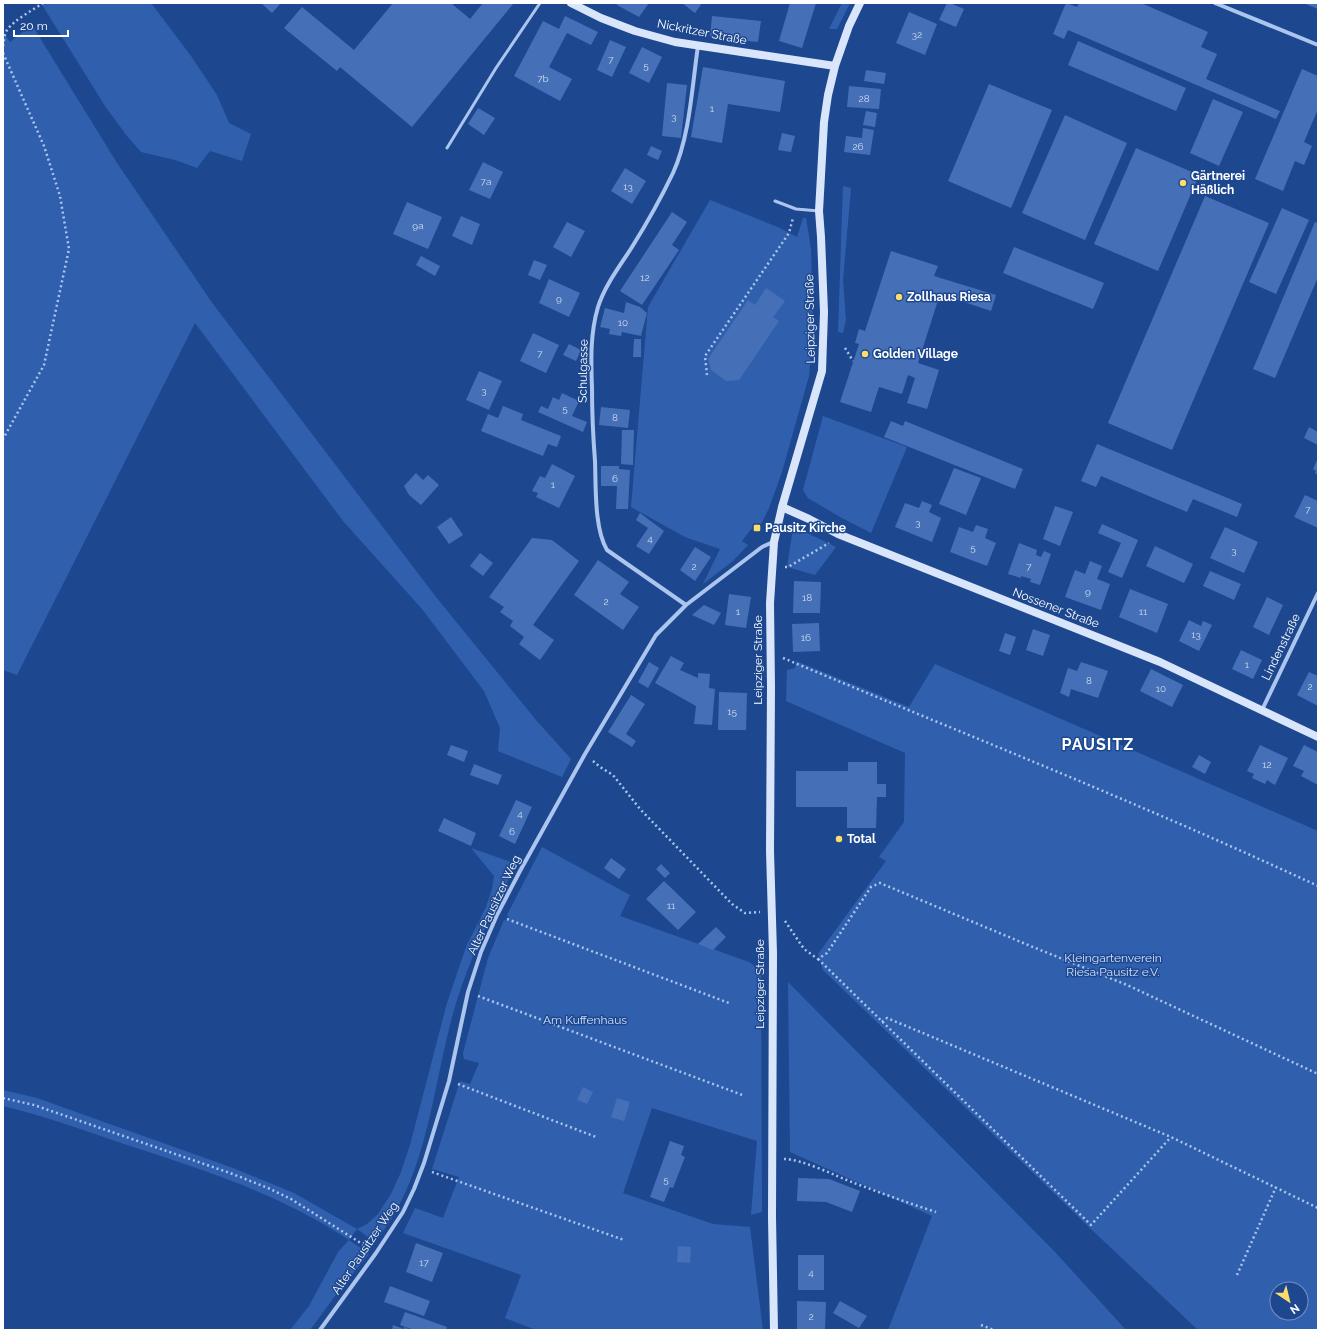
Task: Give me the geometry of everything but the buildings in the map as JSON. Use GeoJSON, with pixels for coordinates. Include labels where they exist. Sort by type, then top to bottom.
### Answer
{"type":"FeatureCollection","features":[{"type":"Feature","properties":{"kind":"street","name":"Nickritzer Straße"},"geometry":{"type":"LineString","coordinates":[[571,3],[601,18],[634,31],[675,42],[835,66]]}},
{"type":"Feature","properties":{"kind":"street","name":"Leipziger Straße"},"geometry":{"type":"LineString","coordinates":[[774,1330],[772,1159],[773,953],[770,852],[770,603],[772,566],[774,542],[782,507],[822,371],[824,312],[819,211],[824,122],[828,95],[835,66],[849,26],[860,3]]}},
{"type":"Feature","properties":{"kind":"street"},"geometry":{"type":"LineString","coordinates":[[1215,3],[1318,45]]}},
{"type":"Feature","properties":{"kind":"street","name":"Schulgasse"},"geometry":{"type":"LineString","coordinates":[[686,605],[607,550],[600,535],[592,440],[591,355],[592,336],[598,308],[606,288],[644,227],[674,172],[685,137],[698,46]]}},
{"type":"Feature","properties":{"kind":"street","name":"Nossener Straße"},"geometry":{"type":"LineString","coordinates":[[782,507],[838,534],[1160,662],[1318,737]]}},
{"type":"Feature","properties":{"kind":"street","name":"Alter Pausitzer Weg"},"geometry":{"type":"LineString","coordinates":[[320,1330],[376,1253],[403,1212],[414,1189],[422,1169],[449,1081],[468,992],[481,952],[497,915],[538,837],[585,754],[656,635],[686,605],[762,547],[774,542]]}},
{"type":"Feature","properties":{"kind":"street","name":"Lindenstraße"},"geometry":{"type":"LineString","coordinates":[[1262,710],[1318,593]]}},
{"type":"Feature","properties":{"kind":"lane"},"geometry":{"type":"LineString","coordinates":[[447,148],[485,86],[540,3]]}},
{"type":"Feature","properties":{"kind":"lane"},"geometry":{"type":"LineString","coordinates":[[775,201],[796,209],[819,211]]}},
{"type":"Feature","properties":{"kind":"path"},"geometry":{"type":"LineString","coordinates":[[3,46],[7,30],[19,19],[43,3]]}},
{"type":"Feature","properties":{"kind":"path"},"geometry":{"type":"LineString","coordinates":[[3,53],[44,146],[60,196],[69,249],[44,365],[3,439]]}},
{"type":"Feature","properties":{"kind":"path"},"geometry":{"type":"LineString","coordinates":[[707,375],[705,356],[789,232],[796,209]]}},
{"type":"Feature","properties":{"kind":"path"},"geometry":{"type":"LineString","coordinates":[[845,348],[853,361]]}},
{"type":"Feature","properties":{"kind":"path"},"geometry":{"type":"LineString","coordinates":[[772,566],[788,567],[830,543],[838,534]]}},
{"type":"Feature","properties":{"kind":"path"},"geometry":{"type":"LineString","coordinates":[[770,655],[779,656],[1091,785],[1318,886]]}},
{"type":"Feature","properties":{"kind":"path"},"geometry":{"type":"LineString","coordinates":[[585,754],[600,767],[613,775],[640,810],[732,904],[744,913],[771,911],[788,922],[804,949],[818,959],[1091,1225],[1171,1137]]}},
{"type":"Feature","properties":{"kind":"path"},"geometry":{"type":"LineString","coordinates":[[818,959],[828,954],[871,887],[880,883],[1127,985],[1318,1074]]}},
{"type":"Feature","properties":{"kind":"path"},"geometry":{"type":"LineString","coordinates":[[497,915],[729,1004]]}},
{"type":"Feature","properties":{"kind":"path"},"geometry":{"type":"LineString","coordinates":[[468,992],[745,1096]]}},
{"type":"Feature","properties":{"kind":"path"},"geometry":{"type":"LineString","coordinates":[[882,1022],[887,1018],[1171,1137],[1318,1208]]}},
{"type":"Feature","properties":{"kind":"path"},"geometry":{"type":"LineString","coordinates":[[449,1081],[596,1137]]}},
{"type":"Feature","properties":{"kind":"path"},"geometry":{"type":"LineString","coordinates":[[3,1098],[49,1110],[230,1173],[268,1188],[291,1199],[376,1253]]}},
{"type":"Feature","properties":{"kind":"path"},"geometry":{"type":"LineString","coordinates":[[772,1159],[789,1159],[815,1167],[885,1195],[936,1212]]}},
{"type":"Feature","properties":{"kind":"path"},"geometry":{"type":"LineString","coordinates":[[422,1169],[441,1174],[624,1240]]}},
{"type":"Feature","properties":{"kind":"path"},"geometry":{"type":"LineString","coordinates":[[1237,1275],[1276,1188]]}},
{"type":"Feature","properties":{"kind":"path"},"geometry":{"type":"LineString","coordinates":[[981,1325],[994,1330]]}},
{"type":"Feature","properties":{"kind":"green space"},"geometry":{"type":"Polygon","coordinates":[[[41,3],[151,3],[191,56],[217,95],[229,123],[251,134],[242,161],[210,151],[197,168],[175,160],[141,152],[105,106],[41,3]]]}},
{"type":"Feature","properties":{"kind":"green space"},"geometry":{"type":"Polygon","coordinates":[[[842,3],[850,3],[837,29],[829,29],[842,3]]]}},
{"type":"Feature","properties":{"kind":"green space"},"geometry":{"type":"Polygon","coordinates":[[[32,25],[117,163],[213,304],[436,597],[536,720],[571,759],[562,777],[498,751],[500,728],[484,691],[422,609],[343,521],[195,323],[17,675],[3,670],[3,32],[10,42],[32,25]]]}},
{"type":"Feature","properties":{"kind":"green space"},"geometry":{"type":"Polygon","coordinates":[[[843,186],[851,188],[843,280],[846,320],[843,333],[838,332],[843,186]]]}},
{"type":"Feature","properties":{"kind":"green space"},"geometry":{"type":"Polygon","coordinates":[[[710,200],[780,228],[797,237],[803,218],[806,218],[811,249],[813,322],[809,376],[782,472],[769,508],[757,532],[751,529],[742,541],[748,545],[733,561],[703,584],[720,549],[685,537],[631,507],[648,307],[710,200]]]}},
{"type":"Feature","properties":{"kind":"green space"},"geometry":{"type":"Polygon","coordinates":[[[823,416],[907,447],[871,533],[808,498],[803,490],[823,416]]]}},
{"type":"Feature","properties":{"kind":"green space"},"geometry":{"type":"Polygon","coordinates":[[[793,528],[799,529],[836,547],[815,575],[787,567],[793,528]]]}},
{"type":"Feature","properties":{"kind":"green space","name":"Kleingartenverein Riesa Pausitz e.V."},"geometry":{"type":"Polygon","coordinates":[[[796,661],[909,707],[935,664],[1318,831],[1318,1330],[1198,1330],[1092,1230],[823,970],[818,954],[886,861],[879,857],[904,822],[905,753],[786,701],[787,670],[795,668],[796,661]]]}},
{"type":"Feature","properties":{"kind":"green space","name":"Am Kuffenhaus"},"geometry":{"type":"Polygon","coordinates":[[[542,847],[630,895],[620,916],[749,962],[761,971],[762,1212],[751,1215],[757,1141],[652,1108],[623,1193],[713,1224],[750,1227],[763,1330],[536,1330],[505,1318],[521,1275],[403,1233],[415,1208],[443,1218],[459,1177],[432,1169],[460,1081],[470,1084],[479,1063],[464,1059],[463,1053],[488,958],[504,920],[508,921],[509,917],[507,915],[542,847]]]}},
{"type":"Feature","properties":{"kind":"green space"},"geometry":{"type":"Polygon","coordinates":[[[471,848],[516,864],[491,915],[462,985],[448,1033],[427,1127],[407,1188],[393,1216],[375,1242],[357,1229],[367,1224],[378,1214],[391,1194],[401,1172],[410,1145],[447,1003],[466,947],[486,907],[492,889],[494,876],[471,848]]]}},
{"type":"Feature","properties":{"kind":"green space"},"geometry":{"type":"Polygon","coordinates":[[[788,982],[1055,1252],[1126,1330],[888,1330],[932,1216],[790,1152],[788,982]]]}},
{"type":"Feature","properties":{"kind":"green space"},"geometry":{"type":"Polygon","coordinates":[[[3,1090],[37,1098],[233,1168],[294,1193],[357,1229],[349,1240],[296,1209],[240,1184],[182,1163],[34,1114],[3,1106],[3,1090]]]}},
{"type":"Feature","properties":{"kind":"green space"},"geometry":{"type":"Polygon","coordinates":[[[349,1240],[369,1254],[341,1288],[310,1330],[290,1330],[309,1306],[338,1252],[349,1240]]]}},
{"type":"Feature","properties":{"kind":"place","name":"Gärtnerei Häßlich"},"geometry":{"type":"Point","coordinates":[1183,183]}},
{"type":"Feature","properties":{"kind":"place","name":"Zollhaus Riesa"},"geometry":{"type":"Point","coordinates":[899,297]}},
{"type":"Feature","properties":{"kind":"place","name":"Golden Village"},"geometry":{"type":"Point","coordinates":[865,354]}},
{"type":"Feature","properties":{"kind":"place","name":"Pausitz Kirche"},"geometry":{"type":"Point","coordinates":[757,528]}},
{"type":"Feature","properties":{"kind":"place","name":"Total"},"geometry":{"type":"Point","coordinates":[839,839]}},
{"type":"Feature","properties":{"kind":"district","name":"PAUSITZ"},"geometry":{"type":"Point","coordinates":[1098,744]}}]}
